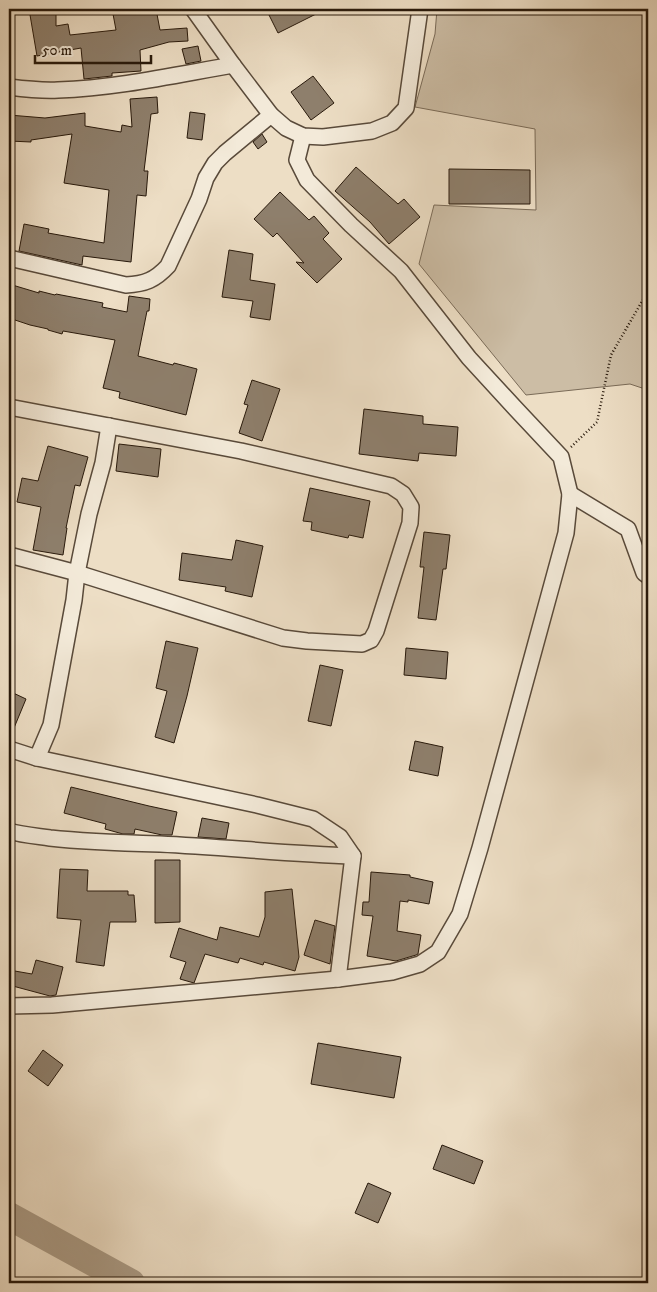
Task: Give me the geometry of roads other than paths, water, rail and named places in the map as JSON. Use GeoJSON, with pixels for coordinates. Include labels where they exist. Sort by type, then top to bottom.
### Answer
{"type":"FeatureCollection","features":[{"type":"Feature","properties":{"kind":"street"},"geometry":{"type":"LineString","coordinates":[[193,9],[233,66],[272,115],[286,128],[304,136],[323,137],[372,131],[392,123],[406,108],[420,9]]}},
{"type":"Feature","properties":{"kind":"street"},"geometry":{"type":"LineString","coordinates":[[9,86],[35,90],[85,88],[233,66]]}},
{"type":"Feature","properties":{"kind":"street"},"geometry":{"type":"LineString","coordinates":[[9,258],[126,285],[149,281],[160,275],[168,266],[199,199],[206,178],[215,164],[225,152],[272,115]]}},
{"type":"Feature","properties":{"kind":"street"},"geometry":{"type":"LineString","coordinates":[[9,1006],[52,1005],[338,979],[392,972],[420,964],[438,952],[460,914],[480,848],[566,533],[570,494],[561,457],[469,358],[401,271],[351,226],[306,180],[297,160],[304,136]]}},
{"type":"Feature","properties":{"kind":"street"},"geometry":{"type":"LineString","coordinates":[[9,407],[241,451],[391,486],[403,494],[412,507],[410,523],[376,632],[370,640],[362,644],[307,642],[283,638],[77,573],[9,555]]}},
{"type":"Feature","properties":{"kind":"street"},"geometry":{"type":"LineString","coordinates":[[37,758],[51,725],[74,600],[77,573],[89,514],[103,462],[108,426]]}},
{"type":"Feature","properties":{"kind":"street"},"geometry":{"type":"LineString","coordinates":[[570,494],[628,529],[644,573],[648,576]]}},
{"type":"Feature","properties":{"kind":"street"},"geometry":{"type":"LineString","coordinates":[[9,749],[37,758],[313,819],[340,836],[353,856],[338,979]]}},
{"type":"Feature","properties":{"kind":"street"},"geometry":{"type":"LineString","coordinates":[[9,831],[19,834],[74,840],[353,856]]}},
{"type":"Feature","properties":{"kind":"waterway"},"geometry":{"type":"LineString","coordinates":[[9,1216],[131,1283]]}}]}
